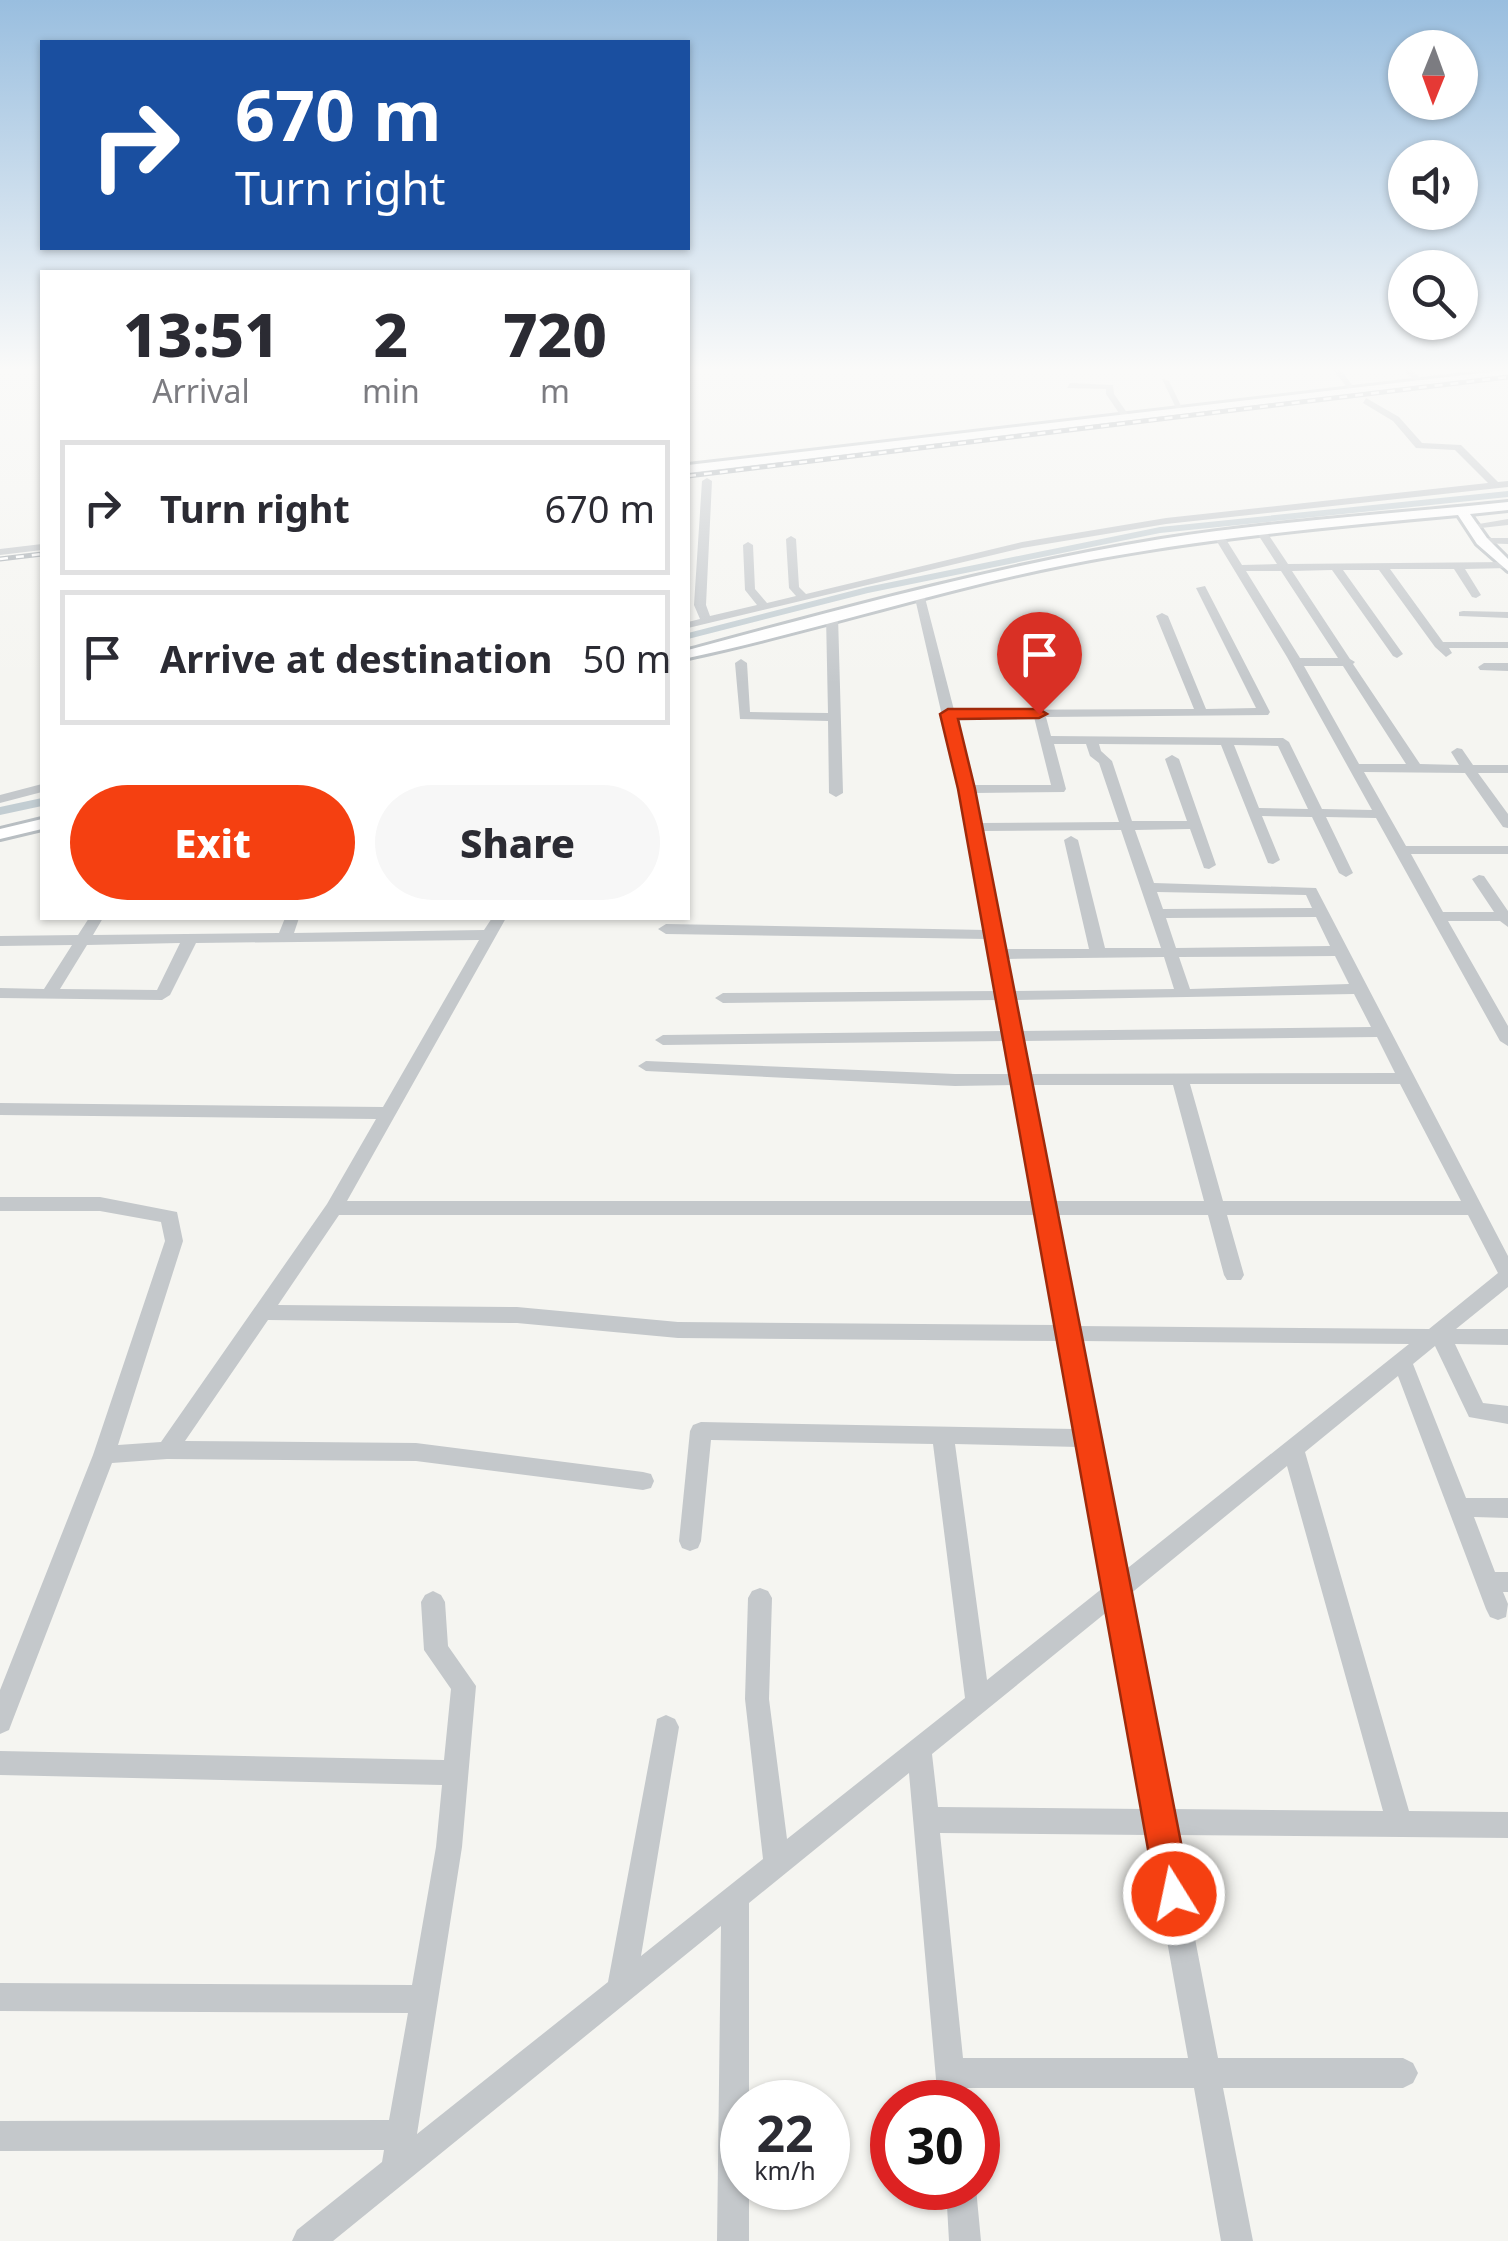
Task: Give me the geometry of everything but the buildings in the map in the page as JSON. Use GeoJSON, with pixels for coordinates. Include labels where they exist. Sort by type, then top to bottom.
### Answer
{"type":"FeatureCollection","features":[{"type":"Feature","properties":{"kind":"street"},"geometry":{"type":"LineString","coordinates":[[1485,475],[1495,485]]}},
{"type":"Feature","properties":{"kind":"street"},"geometry":{"type":"LineString","coordinates":[[706,620],[700,606],[707,481]]}},
{"type":"Feature","properties":{"kind":"street"},"geometry":{"type":"LineString","coordinates":[[690,624],[904,572],[1166,520],[1508,484]]}},
{"type":"Feature","properties":{"kind":"street"},"geometry":{"type":"LineString","coordinates":[[690,653],[926,590],[1115,551],[1260,530],[1508,506]]}},
{"type":"Feature","properties":{"kind":"street"},"geometry":{"type":"LineString","coordinates":[[1462,511],[1482,541],[1508,566]]}},
{"type":"Feature","properties":{"kind":"street"},"geometry":{"type":"LineString","coordinates":[[1472,526],[1508,522]]}},
{"type":"Feature","properties":{"kind":"street"},"geometry":{"type":"LineString","coordinates":[[1260,530],[1416,768]]}},
{"type":"Feature","properties":{"kind":"street"},"geometry":{"type":"LineString","coordinates":[[1218,535],[1296,662],[1508,1041]]}},
{"type":"Feature","properties":{"kind":"street"},"geometry":{"type":"LineString","coordinates":[[790,539],[794,588],[802,596]]}},
{"type":"Feature","properties":{"kind":"street"},"geometry":{"type":"LineString","coordinates":[[1482,541],[1508,541]]}},
{"type":"Feature","properties":{"kind":"street"},"geometry":{"type":"LineString","coordinates":[[748,545],[751,595],[764,606]]}},
{"type":"Feature","properties":{"kind":"street"},"geometry":{"type":"LineString","coordinates":[[0,552],[40,546]]}},
{"type":"Feature","properties":{"kind":"street"},"geometry":{"type":"LineString","coordinates":[[1382,566],[1442,649],[1508,645]]}},
{"type":"Feature","properties":{"kind":"street"},"geometry":{"type":"LineString","coordinates":[[1458,566],[1476,595]]}},
{"type":"Feature","properties":{"kind":"street"},"geometry":{"type":"LineString","coordinates":[[1238,568],[1508,566]]}},
{"type":"Feature","properties":{"kind":"street"},"geometry":{"type":"LineString","coordinates":[[1335,567],[1397,654]]}},
{"type":"Feature","properties":{"kind":"street"},"geometry":{"type":"LineString","coordinates":[[904,572],[926,590],[948,714],[967,789],[971,827],[1237,2241]]}},
{"type":"Feature","properties":{"kind":"street"},"geometry":{"type":"LineString","coordinates":[[948,714],[1264,712],[1201,588]]}},
{"type":"Feature","properties":{"kind":"street"},"geometry":{"type":"LineString","coordinates":[[1464,614],[1508,614]]}},
{"type":"Feature","properties":{"kind":"street"},"geometry":{"type":"LineString","coordinates":[[832,616],[836,793]]}},
{"type":"Feature","properties":{"kind":"street"},"geometry":{"type":"LineString","coordinates":[[1162,616],[1202,713]]}},
{"type":"Feature","properties":{"kind":"street"},"geometry":{"type":"LineString","coordinates":[[1296,662],[1349,662]]}},
{"type":"Feature","properties":{"kind":"street"},"geometry":{"type":"LineString","coordinates":[[741,664],[744,716],[835,717]]}},
{"type":"Feature","properties":{"kind":"street"},"geometry":{"type":"LineString","coordinates":[[1484,667],[1508,667]]}},
{"type":"Feature","properties":{"kind":"street"},"geometry":{"type":"LineString","coordinates":[[967,789],[1059,790],[1039,714]]}},
{"type":"Feature","properties":{"kind":"street"},"geometry":{"type":"LineString","coordinates":[[1047,740],[1283,742],[1346,873]]}},
{"type":"Feature","properties":{"kind":"street"},"geometry":{"type":"LineString","coordinates":[[1090,740],[1094,753],[1105,761],[1184,994]]}},
{"type":"Feature","properties":{"kind":"street"},"geometry":{"type":"LineString","coordinates":[[1226,742],[1273,860]]}},
{"type":"Feature","properties":{"kind":"street"},"geometry":{"type":"LineString","coordinates":[[1457,752],[1508,824]]}},
{"type":"Feature","properties":{"kind":"street"},"geometry":{"type":"LineString","coordinates":[[1172,759],[1210,865]]}},
{"type":"Feature","properties":{"kind":"street"},"geometry":{"type":"LineString","coordinates":[[1355,768],[1508,769]]}},
{"type":"Feature","properties":{"kind":"street"},"geometry":{"type":"LineString","coordinates":[[0,798],[40,788]]}},
{"type":"Feature","properties":{"kind":"street"},"geometry":{"type":"LineString","coordinates":[[1254,812],[1380,814]]}},
{"type":"Feature","properties":{"kind":"street"},"geometry":{"type":"LineString","coordinates":[[0,834],[40,824]]}},
{"type":"Feature","properties":{"kind":"street"},"geometry":{"type":"LineString","coordinates":[[971,827],[1196,826]]}},
{"type":"Feature","properties":{"kind":"street"},"geometry":{"type":"LineString","coordinates":[[1071,840],[1098,953]]}},
{"type":"Feature","properties":{"kind":"street"},"geometry":{"type":"LineString","coordinates":[[1400,850],[1508,850]]}},
{"type":"Feature","properties":{"kind":"street"},"geometry":{"type":"LineString","coordinates":[[1479,879],[1507,919]]}},
{"type":"Feature","properties":{"kind":"street"},"geometry":{"type":"LineString","coordinates":[[308,2241],[1402,1361],[1436,1338],[1508,1275],[1311,891],[1149,887]]}},
{"type":"Feature","properties":{"kind":"street"},"geometry":{"type":"LineString","coordinates":[[1158,914],[1321,912]]}},
{"type":"Feature","properties":{"kind":"street"},"geometry":{"type":"LineString","coordinates":[[1436,916],[1507,919]]}},
{"type":"Feature","properties":{"kind":"street"},"geometry":{"type":"LineString","coordinates":[[50,994],[95,920]]}},
{"type":"Feature","properties":{"kind":"street"},"geometry":{"type":"LineString","coordinates":[[284,939],[291,920]]}},
{"type":"Feature","properties":{"kind":"street"},"geometry":{"type":"LineString","coordinates":[[167,1450],[334,1208],[498,920]]}},
{"type":"Feature","properties":{"kind":"street"},"geometry":{"type":"LineString","coordinates":[[666,930],[993,944],[1098,953],[1340,950]]}},
{"type":"Feature","properties":{"kind":"street"},"geometry":{"type":"LineString","coordinates":[[0,940],[188,942],[489,935]]}},
{"type":"Feature","properties":{"kind":"street"},"geometry":{"type":"LineString","coordinates":[[0,993],[162,995],[188,942]]}},
{"type":"Feature","properties":{"kind":"street"},"geometry":{"type":"LineString","coordinates":[[723,998],[1360,989]]}},
{"type":"Feature","properties":{"kind":"street"},"geometry":{"type":"LineString","coordinates":[[663,1040],[1382,1032]]}},
{"type":"Feature","properties":{"kind":"street"},"geometry":{"type":"LineString","coordinates":[[646,1066],[1019,1080],[1406,1078]]}},
{"type":"Feature","properties":{"kind":"street"},"geometry":{"type":"LineString","coordinates":[[1180,1079],[1234,1274]]}},
{"type":"Feature","properties":{"kind":"street"},"geometry":{"type":"LineString","coordinates":[[0,1109],[388,1112]]}},
{"type":"Feature","properties":{"kind":"street"},"geometry":{"type":"LineString","coordinates":[[0,1204],[100,1204],[170,1217],[174,1241],[104,1455],[0,1722]]}},
{"type":"Feature","properties":{"kind":"street"},"geometry":{"type":"LineString","coordinates":[[334,1208],[1474,1208]]}},
{"type":"Feature","properties":{"kind":"street"},"geometry":{"type":"LineString","coordinates":[[262,1312],[517,1315],[678,1330],[1508,1337]]}},
{"type":"Feature","properties":{"kind":"street"},"geometry":{"type":"LineString","coordinates":[[1436,1338],[1476,1411],[1508,1415]]}},
{"type":"Feature","properties":{"kind":"street"},"geometry":{"type":"LineString","coordinates":[[1402,1361],[1460,1507],[1498,1582],[1498,1609]]}},
{"type":"Feature","properties":{"kind":"street"},"geometry":{"type":"LineString","coordinates":[[690,1541],[701,1431],[1087,1438]]}},
{"type":"Feature","properties":{"kind":"street"},"geometry":{"type":"LineString","coordinates":[[944,1436],[978,1702]]}},
{"type":"Feature","properties":{"kind":"street"},"geometry":{"type":"LineString","coordinates":[[1293,1449],[1400,1826]]}},
{"type":"Feature","properties":{"kind":"street"},"geometry":{"type":"LineString","coordinates":[[104,1455],[167,1450],[416,1452],[643,1481]]}},
{"type":"Feature","properties":{"kind":"street"},"geometry":{"type":"LineString","coordinates":[[1460,1507],[1508,1508]]}},
{"type":"Feature","properties":{"kind":"street"},"geometry":{"type":"LineString","coordinates":[[760,1598],[757,1699],[777,1864]]}},
{"type":"Feature","properties":{"kind":"street"},"geometry":{"type":"LineString","coordinates":[[396,2171],[449,1847],[464,1686],[436,1650],[433,1602]]}},
{"type":"Feature","properties":{"kind":"street"},"geometry":{"type":"LineString","coordinates":[[622,1989],[666,1727]]}},
{"type":"Feature","properties":{"kind":"street"},"geometry":{"type":"LineString","coordinates":[[920,1749],[951,2080]]}},
{"type":"Feature","properties":{"kind":"street"},"geometry":{"type":"LineString","coordinates":[[0,1763],[455,1773]]}},
{"type":"Feature","properties":{"kind":"street"},"geometry":{"type":"LineString","coordinates":[[928,1820],[1508,1825]]}},
{"type":"Feature","properties":{"kind":"street"},"geometry":{"type":"LineString","coordinates":[[733,2241],[735,1898]]}},
{"type":"Feature","properties":{"kind":"street"},"geometry":{"type":"LineString","coordinates":[[0,1997],[424,2000]]}},
{"type":"Feature","properties":{"kind":"street"},"geometry":{"type":"LineString","coordinates":[[1000,2085],[1206,2072],[1404,2073]]}},
{"type":"Feature","properties":{"kind":"street"},"geometry":{"type":"LineString","coordinates":[[0,2136],[401,2135]]}},
{"type":"Feature","properties":{"kind":"street"},"geometry":{"type":"LineString","coordinates":[[962,2210],[965,2241]]}},
{"type":"Feature","properties":{"kind":"waterway"},"geometry":{"type":"LineString","coordinates":[[690,635],[867,590],[1160,530],[1508,494]]}},
{"type":"Feature","properties":{"kind":"waterway"},"geometry":{"type":"LineString","coordinates":[[0,811],[40,802]]}},
{"type":"Feature","properties":{"kind":"railway"},"geometry":{"type":"LineString","coordinates":[[690,476],[700,475]]}},
{"type":"Feature","properties":{"kind":"railway"},"geometry":{"type":"LineString","coordinates":[[0,559],[40,554]]}},
{"type":"Feature","properties":{"kind":"route"},"geometry":{"type":"LineString","coordinates":[[1039,714],[948,714],[967,789],[966,802],[1174,1894]]}}]}
